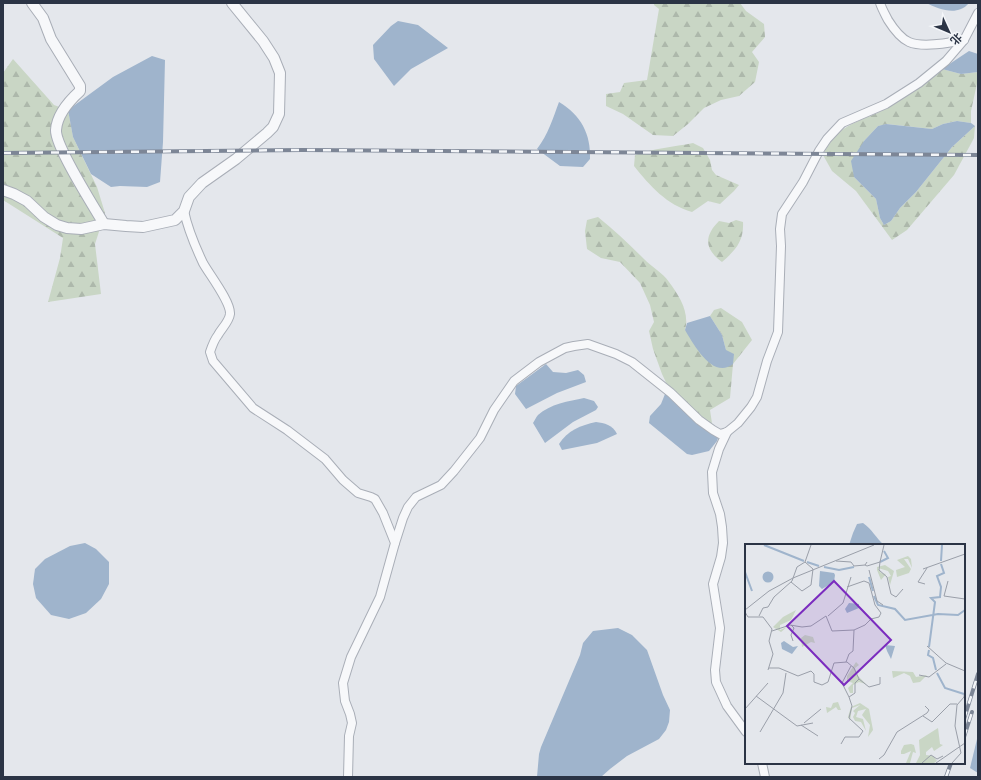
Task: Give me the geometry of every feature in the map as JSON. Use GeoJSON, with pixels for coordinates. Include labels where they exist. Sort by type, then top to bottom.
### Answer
{"type":"FeatureCollection","features":[{"type":"Feature","properties":{"kind":"street"},"geometry":{"type":"LineString","coordinates":[[32,3],[43,18],[51,39],[80,86],[80,91],[66,105],[59,117],[56,130],[62,150],[104,224]]}},
{"type":"Feature","properties":{"kind":"street"},"geometry":{"type":"LineString","coordinates":[[3,190],[27,201],[44,217],[57,226],[67,228],[81,229],[104,224],[143,227],[175,220],[184,211],[189,197],[202,183],[236,159],[267,133],[273,127],[279,114],[280,73],[274,58],[264,41],[232,3]]}},
{"type":"Feature","properties":{"kind":"street"},"geometry":{"type":"LineString","coordinates":[[880,3],[894,30],[908,42],[930,44],[964,40]]}},
{"type":"Feature","properties":{"kind":"street"},"geometry":{"type":"LineString","coordinates":[[348,777],[350,754],[349,736],[352,723],[345,701],[343,683],[351,657],[380,597],[395,543],[408,507],[416,498],[441,484],[454,471],[480,438],[494,410],[514,381],[539,362],[565,348],[588,344],[616,354],[632,362],[659,383],[699,420],[720,434],[727,432],[738,423],[757,397],[767,361],[778,332],[780,229],[782,214],[804,182],[819,151],[827,139],[842,123],[886,104],[919,83],[946,61],[964,40],[978,13]]}},
{"type":"Feature","properties":{"kind":"street"},"geometry":{"type":"LineString","coordinates":[[184,211],[187,226],[196,248],[228,306],[230,314],[210,352],[214,361],[253,408],[287,430],[326,459],[343,480],[358,493],[371,497],[375,500],[383,513],[395,543]]}},
{"type":"Feature","properties":{"kind":"street"},"geometry":{"type":"LineString","coordinates":[[727,432],[719,449],[712,472],[713,493],[720,514],[723,543],[722,557],[713,584],[720,628],[714,670],[716,682],[727,706],[745,731]]}},
{"type":"Feature","properties":{"kind":"street"},"geometry":{"type":"LineString","coordinates":[[762,764],[765,777]]}},
{"type":"Feature","properties":{"kind":"green space"},"geometry":{"type":"Polygon","coordinates":[[[654,3],[740,3],[746,11],[764,24],[765,37],[752,52],[759,62],[755,82],[739,96],[721,100],[704,108],[673,136],[653,135],[623,114],[606,106],[606,94],[620,92],[624,83],[647,80],[659,9],[654,5],[654,3]]]}},
{"type":"Feature","properties":{"kind":"green space"},"geometry":{"type":"Polygon","coordinates":[[[13,59],[54,105],[68,110],[73,137],[97,187],[105,213],[95,244],[101,294],[48,302],[60,258],[63,238],[3,200],[3,73],[13,59]]]}},
{"type":"Feature","properties":{"kind":"green space"},"geometry":{"type":"Polygon","coordinates":[[[942,69],[961,74],[978,72],[978,79],[971,111],[971,123],[957,121],[943,124],[932,129],[887,124],[878,126],[864,141],[854,177],[876,199],[880,218],[884,225],[891,221],[900,208],[916,192],[952,147],[975,126],[974,138],[954,175],[907,230],[892,240],[856,191],[832,171],[823,155],[836,135],[844,129],[889,107],[942,69]]]}},
{"type":"Feature","properties":{"kind":"green space"},"geometry":{"type":"Polygon","coordinates":[[[693,143],[703,148],[710,160],[712,170],[716,175],[739,185],[720,204],[708,201],[692,212],[667,200],[646,181],[634,166],[635,155],[657,149],[693,143]]]}},
{"type":"Feature","properties":{"kind":"green space"},"geometry":{"type":"Polygon","coordinates":[[[598,217],[667,279],[683,304],[686,317],[685,330],[726,350],[722,335],[710,316],[714,310],[721,308],[742,322],[752,340],[733,364],[730,398],[710,410],[713,430],[671,393],[653,349],[649,331],[654,322],[650,305],[640,283],[620,262],[601,258],[587,249],[585,231],[587,220],[598,217]]]}},
{"type":"Feature","properties":{"kind":"green space"},"geometry":{"type":"Polygon","coordinates":[[[736,220],[743,222],[742,235],[738,245],[722,262],[716,257],[709,247],[709,237],[719,221],[729,223],[736,220]]]}},
{"type":"Feature","properties":{"kind":"water"},"geometry":{"type":"Polygon","coordinates":[[[926,3],[969,3],[959,10],[954,11],[937,8],[926,3]]]}},
{"type":"Feature","properties":{"kind":"water"},"geometry":{"type":"Polygon","coordinates":[[[398,21],[418,25],[448,48],[411,69],[394,86],[374,59],[373,45],[391,26],[398,21]]]}},
{"type":"Feature","properties":{"kind":"water"},"geometry":{"type":"Polygon","coordinates":[[[969,51],[978,54],[978,72],[961,74],[942,69],[969,51]]]}},
{"type":"Feature","properties":{"kind":"water"},"geometry":{"type":"Polygon","coordinates":[[[152,56],[165,60],[163,142],[160,182],[147,187],[111,187],[91,174],[73,137],[68,110],[113,77],[152,56]]]}},
{"type":"Feature","properties":{"kind":"water"},"geometry":{"type":"Polygon","coordinates":[[[559,102],[567,107],[579,119],[589,141],[590,159],[583,167],[560,166],[537,149],[547,132],[559,102]]]}},
{"type":"Feature","properties":{"kind":"water"},"geometry":{"type":"Polygon","coordinates":[[[957,121],[971,123],[975,126],[952,147],[916,192],[900,208],[891,221],[884,225],[880,218],[876,199],[854,177],[851,161],[864,141],[878,126],[886,124],[932,129],[943,124],[957,121]]]}},
{"type":"Feature","properties":{"kind":"water"},"geometry":{"type":"Polygon","coordinates":[[[710,316],[722,335],[726,350],[734,354],[733,364],[726,368],[718,368],[705,359],[693,344],[685,330],[687,323],[710,316]]]}},
{"type":"Feature","properties":{"kind":"water"},"geometry":{"type":"Polygon","coordinates":[[[546,364],[553,372],[566,373],[578,370],[584,375],[586,382],[557,393],[526,409],[515,394],[516,386],[546,364]]]}},
{"type":"Feature","properties":{"kind":"water"},"geometry":{"type":"Polygon","coordinates":[[[671,393],[713,430],[718,438],[709,451],[692,455],[687,454],[649,423],[650,416],[661,404],[665,394],[671,393]]]}},
{"type":"Feature","properties":{"kind":"water"},"geometry":{"type":"Polygon","coordinates":[[[584,398],[594,401],[598,407],[596,410],[573,422],[545,443],[533,423],[537,416],[548,408],[584,398]]]}},
{"type":"Feature","properties":{"kind":"water"},"geometry":{"type":"Polygon","coordinates":[[[596,422],[611,427],[617,434],[597,443],[562,450],[559,444],[570,432],[596,422]]]}},
{"type":"Feature","properties":{"kind":"water"},"geometry":{"type":"Polygon","coordinates":[[[863,523],[883,544],[849,544],[857,524],[863,523]]]}},
{"type":"Feature","properties":{"kind":"water"},"geometry":{"type":"Polygon","coordinates":[[[85,543],[96,549],[109,562],[109,584],[101,599],[86,613],[69,619],[51,615],[36,598],[33,584],[35,569],[45,559],[70,546],[85,543]]]}},
{"type":"Feature","properties":{"kind":"water"},"geometry":{"type":"Polygon","coordinates":[[[618,628],[632,635],[647,650],[670,710],[669,722],[666,730],[659,739],[627,756],[601,777],[537,777],[541,747],[580,655],[583,643],[593,631],[618,628]]]}},
{"type":"Feature","properties":{"kind":"water"},"geometry":{"type":"Polygon","coordinates":[[[978,735],[978,773],[970,768],[978,735]]]}},
{"type":"Feature","properties":{"kind":"railway"},"geometry":{"type":"LineString","coordinates":[[3,153],[303,150],[978,155]]}},
{"type":"Feature","properties":{"kind":"railway"},"geometry":{"type":"LineString","coordinates":[[965,716],[978,674]]}},
{"type":"Feature","properties":{"kind":"railway"},"geometry":{"type":"LineString","coordinates":[[965,734],[972,712]]}},
{"type":"Feature","properties":{"kind":"railway"},"geometry":{"type":"LineString","coordinates":[[946,777],[951,764]]}}]}
